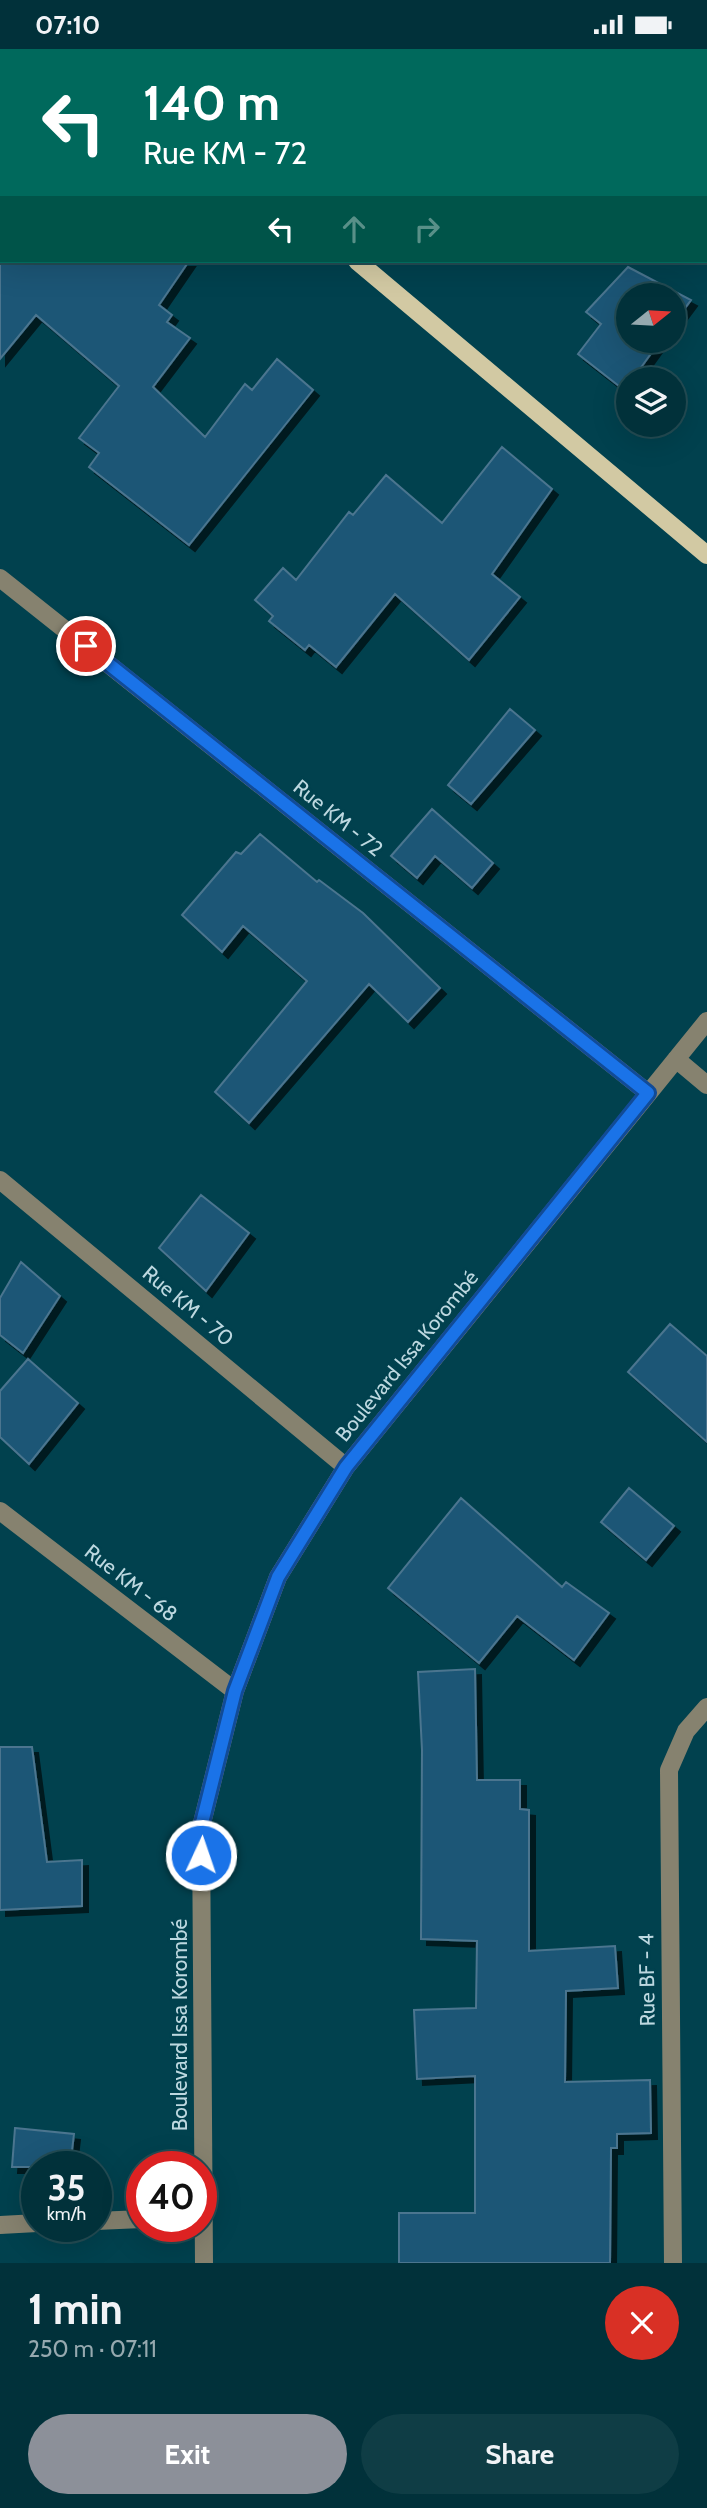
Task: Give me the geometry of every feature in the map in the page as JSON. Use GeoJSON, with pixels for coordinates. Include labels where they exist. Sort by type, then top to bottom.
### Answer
{"type":"FeatureCollection","features":[{"type":"Feature","properties":{"kind":"main road"},"geometry":{"type":"LineString","coordinates":[[359,263],[707,555]]}},
{"type":"Feature","properties":{"kind":"street","name":"Rue KM - 72"},"geometry":{"type":"LineString","coordinates":[[0,577],[648,1093]]}},
{"type":"Feature","properties":{"kind":"street","name":"Boulevard Issa Korombé"},"geometry":{"type":"LineString","coordinates":[[202,2151],[201,1827],[235,1691],[278,1577],[346,1467],[707,1021]]}},
{"type":"Feature","properties":{"kind":"street"},"geometry":{"type":"LineString","coordinates":[[676,1059],[707,1085]]}},
{"type":"Feature","properties":{"kind":"street","name":"Rue KM - 70"},"geometry":{"type":"LineString","coordinates":[[0,1180],[346,1467]]}},
{"type":"Feature","properties":{"kind":"street","name":"Rue KM - 68"},"geometry":{"type":"LineString","coordinates":[[0,1511],[235,1691]]}},
{"type":"Feature","properties":{"kind":"street","name":"Rue BF - 4"},"geometry":{"type":"LineString","coordinates":[[673,2263],[669,1770],[686,1731],[707,1707]]}},
{"type":"Feature","properties":{"kind":"street"},"geometry":{"type":"LineString","coordinates":[[0,2225],[21,2224]]}},
{"type":"Feature","properties":{"kind":"street","name":"Boulevard Issa Korombé"},"geometry":{"type":"LineString","coordinates":[[203,2242],[204,2263]]}},
{"type":"Feature","properties":{"kind":"building"},"geometry":{"type":"Polygon","coordinates":[[[0,263],[188,263],[159,305],[172,315],[167,322],[190,338],[153,387],[205,437],[245,384],[252,390],[277,359],[313,390],[189,545],[89,467],[99,453],[79,438],[119,386],[36,315],[0,359],[0,263]]]}},
{"type":"Feature","properties":{"kind":"building"},"geometry":{"type":"Polygon","coordinates":[[[628,267],[659,283],[616,283],[616,353],[651,353],[641,367],[616,367],[616,384],[578,354],[601,324],[586,312],[628,267]]]}},
{"type":"Feature","properties":{"kind":"building"},"geometry":{"type":"Polygon","coordinates":[[[502,447],[552,489],[492,574],[520,597],[469,660],[395,594],[336,667],[309,645],[305,650],[269,621],[273,616],[255,600],[283,568],[296,580],[349,512],[353,515],[386,475],[442,523],[502,447]]]}},
{"type":"Feature","properties":{"kind":"building"},"geometry":{"type":"Polygon","coordinates":[[[510,709],[535,730],[471,804],[448,785],[510,709]]]}},
{"type":"Feature","properties":{"kind":"building"},"geometry":{"type":"Polygon","coordinates":[[[432,809],[493,863],[472,888],[435,856],[417,878],[391,856],[432,809]]]}},
{"type":"Feature","properties":{"kind":"building"},"geometry":{"type":"Polygon","coordinates":[[[260,834],[317,882],[319,880],[363,913],[440,988],[408,1022],[369,984],[249,1123],[215,1092],[307,981],[243,926],[222,952],[182,915],[236,852],[241,854],[260,834]]]}},
{"type":"Feature","properties":{"kind":"building"},"geometry":{"type":"Polygon","coordinates":[[[201,1195],[249,1233],[206,1291],[159,1248],[201,1195]]]}},
{"type":"Feature","properties":{"kind":"building"},"geometry":{"type":"Polygon","coordinates":[[[21,1262],[60,1296],[23,1353],[0,1335],[0,1298],[21,1262]]]}},
{"type":"Feature","properties":{"kind":"building"},"geometry":{"type":"Polygon","coordinates":[[[670,1324],[707,1356],[707,1442],[628,1372],[670,1324]]]}},
{"type":"Feature","properties":{"kind":"building"},"geometry":{"type":"Polygon","coordinates":[[[28,1359],[78,1403],[29,1464],[0,1437],[0,1391],[28,1359]]]}},
{"type":"Feature","properties":{"kind":"building"},"geometry":{"type":"Polygon","coordinates":[[[629,1488],[674,1526],[646,1560],[601,1522],[629,1488]]]}},
{"type":"Feature","properties":{"kind":"building"},"geometry":{"type":"Polygon","coordinates":[[[461,1498],[562,1587],[566,1582],[609,1613],[574,1660],[517,1616],[479,1663],[388,1588],[461,1498]]]}},
{"type":"Feature","properties":{"kind":"building"},"geometry":{"type":"Polygon","coordinates":[[[475,1669],[477,1780],[520,1780],[520,1809],[529,1810],[529,1951],[615,1946],[618,1988],[566,1991],[565,2082],[650,2080],[651,2133],[617,2134],[617,2148],[611,2148],[610,2263],[399,2263],[399,2213],[475,2213],[475,2076],[417,2079],[414,2010],[476,2008],[477,1941],[421,1939],[422,1750],[418,1672],[475,1669]]]}},
{"type":"Feature","properties":{"kind":"building"},"geometry":{"type":"Polygon","coordinates":[[[0,1747],[32,1747],[47,1862],[82,1860],[82,1906],[0,1910],[0,1747]]]}},
{"type":"Feature","properties":{"kind":"building"},"geometry":{"type":"Polygon","coordinates":[[[15,2128],[74,2134],[72,2151],[21,2151],[21,2167],[12,2167],[15,2128]]]}},
{"type":"Feature","properties":{"kind":"route"},"geometry":{"type":"LineString","coordinates":[[86,646],[648,1093],[346,1467],[278,1577],[235,1691],[201,1827],[201,1855]]}}]}
